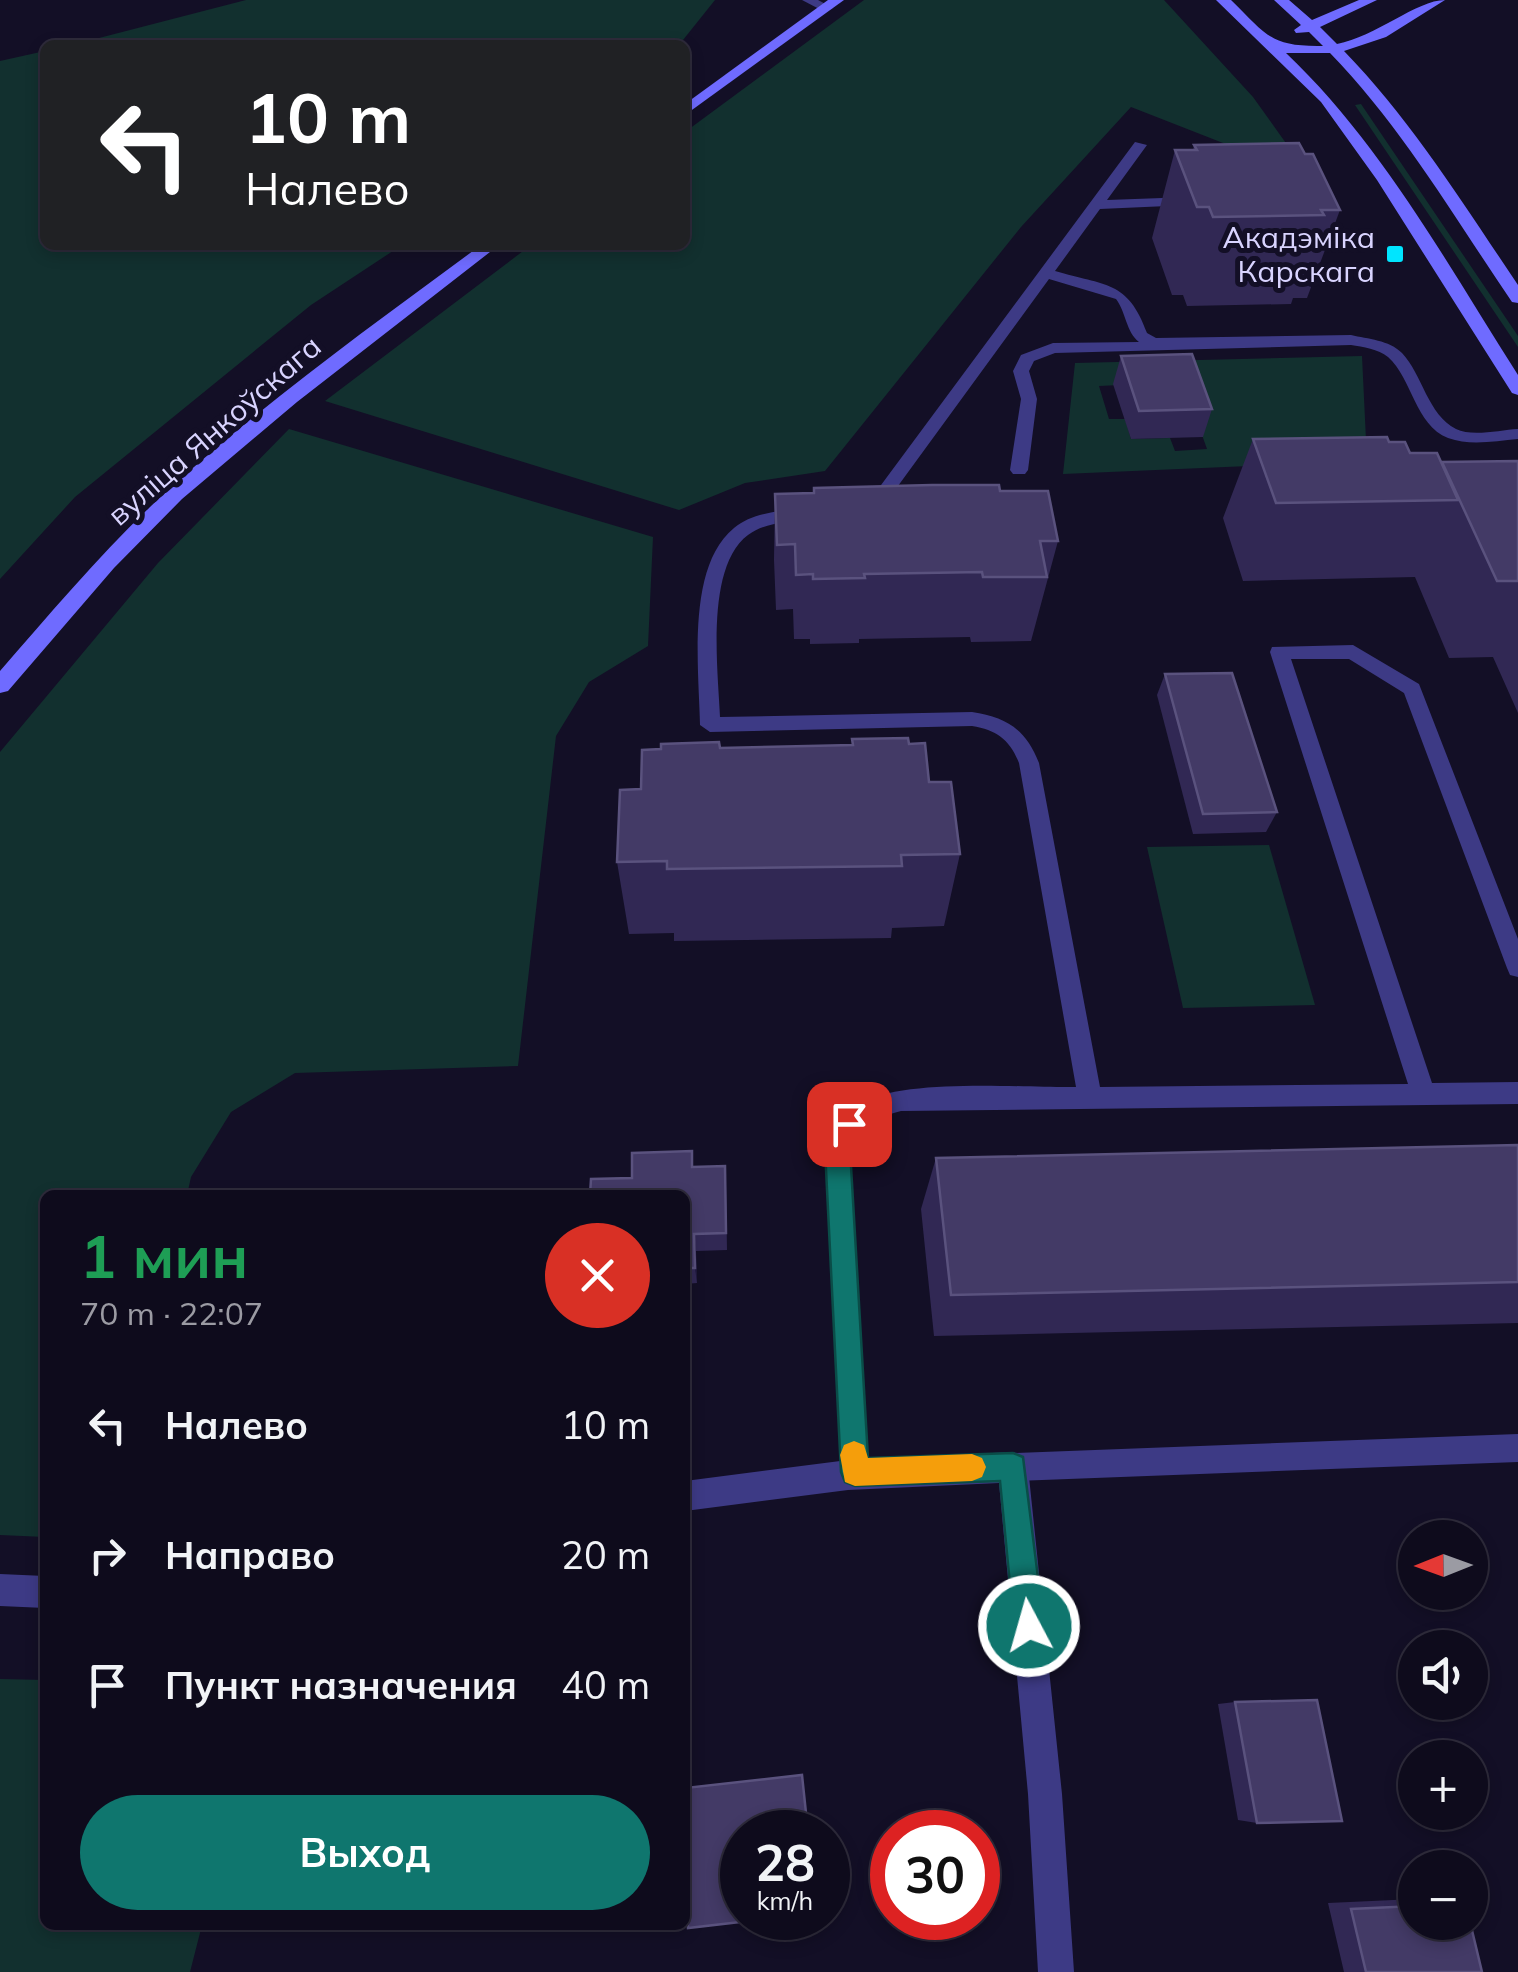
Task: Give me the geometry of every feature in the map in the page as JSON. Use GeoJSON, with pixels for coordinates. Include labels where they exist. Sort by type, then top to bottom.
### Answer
{"type":"FeatureCollection","features":[{"type":"Feature","properties":{"kind":"main road"},"geometry":{"type":"LineString","coordinates":[[1223,0],[1326,99],[1374,165],[1518,390]]}},
{"type":"Feature","properties":{"kind":"main road"},"geometry":{"type":"LineString","coordinates":[[1281,0],[1338,50],[1518,298]]}},
{"type":"Feature","properties":{"kind":"main road"},"geometry":{"type":"LineString","coordinates":[[1277,48],[1285,38],[1312,24],[1370,0]]}},
{"type":"Feature","properties":{"kind":"main road"},"geometry":{"type":"LineString","coordinates":[[1277,48],[1338,50],[1400,29],[1438,0]]}},
{"type":"Feature","properties":{"kind":"main road"},"geometry":{"type":"LineString","coordinates":[[690,107],[832,4]]}},
{"type":"Feature","properties":{"kind":"main road","name":"вуліца Янкоўскага"},"geometry":{"type":"LineString","coordinates":[[0,685],[84,588],[175,496],[368,338],[484,250]]}},
{"type":"Feature","properties":{"kind":"street"},"geometry":{"type":"LineString","coordinates":[[690,1495],[855,1472],[1013,1467],[1045,1794],[1056,1972]]}},
{"type":"Feature","properties":{"kind":"street"},"geometry":{"type":"LineString","coordinates":[[0,1590],[40,1592]]}},
{"type":"Feature","properties":{"kind":"lane"},"geometry":{"type":"LineString","coordinates":[[808,0],[832,4]]}},
{"type":"Feature","properties":{"kind":"lane"},"geometry":{"type":"LineString","coordinates":[[854,512],[870,510],[881,502],[1140,145]]}},
{"type":"Feature","properties":{"kind":"lane"},"geometry":{"type":"LineString","coordinates":[[1098,205],[1202,200]]}},
{"type":"Feature","properties":{"kind":"lane"},"geometry":{"type":"LineString","coordinates":[[1047,273],[1122,296],[1140,336],[1172,345]]}},
{"type":"Feature","properties":{"kind":"lane"},"geometry":{"type":"LineString","coordinates":[[1019,470],[1029,400],[1020,372],[1027,358],[1054,348],[1350,340],[1376,344],[1395,355],[1441,427],[1462,436],[1518,434]]}},
{"type":"Feature","properties":{"kind":"lane"},"geometry":{"type":"LineString","coordinates":[[820,513],[771,519],[738,534],[720,560],[710,597],[710,725],[972,718],[1008,727],[1022,742],[1029,763],[1090,1098]]}},
{"type":"Feature","properties":{"kind":"lane"},"geometry":{"type":"LineString","coordinates":[[1424,1096],[1279,652],[1352,652],[1412,689],[1509,921],[1518,968]]}},
{"type":"Feature","properties":{"kind":"lane"},"geometry":{"type":"LineString","coordinates":[[855,1472],[837,1149],[849,1124],[865,1110],[902,1100],[1518,1094]]}},
{"type":"Feature","properties":{"kind":"lane"},"geometry":{"type":"LineString","coordinates":[[1013,1467],[1518,1448]]}},
{"type":"Feature","properties":{"kind":"green space"},"geometry":{"type":"Polygon","coordinates":[[[246,0],[715,0],[683,40],[91,40],[246,0]]]}},
{"type":"Feature","properties":{"kind":"green space"},"geometry":{"type":"Polygon","coordinates":[[[864,0],[1164,0],[1253,97],[1293,153],[1286,161],[1223,143],[1131,107],[1021,227],[825,471],[745,483],[679,510],[325,401],[524,250],[690,250],[690,128],[864,0]]]}},
{"type":"Feature","properties":{"kind":"green space"},"geometry":{"type":"Polygon","coordinates":[[[40,52],[40,250],[394,250],[311,305],[75,497],[0,579],[0,61],[40,52]]]}},
{"type":"Feature","properties":{"kind":"green space"},"geometry":{"type":"Polygon","coordinates":[[[1361,104],[1518,336],[1518,347],[1355,105],[1361,104]]]}},
{"type":"Feature","properties":{"kind":"green space"},"geometry":{"type":"Polygon","coordinates":[[[1362,356],[1367,461],[1063,474],[1075,363],[1362,356]],[[1183,382],[1099,386],[1109,419],[1125,419],[1131,439],[1170,438],[1175,451],[1207,449],[1183,382]]]}},
{"type":"Feature","properties":{"kind":"green space"},"geometry":{"type":"Polygon","coordinates":[[[289,429],[653,537],[648,646],[589,682],[556,736],[518,1066],[295,1073],[231,1112],[191,1177],[188,1190],[40,1190],[40,1537],[0,1535],[0,752],[158,563],[289,429]]]}},
{"type":"Feature","properties":{"kind":"green space"},"geometry":{"type":"Polygon","coordinates":[[[1269,845],[1315,1005],[1183,1008],[1147,847],[1269,845]]]}},
{"type":"Feature","properties":{"kind":"green space"},"geometry":{"type":"Polygon","coordinates":[[[0,1679],[40,1680],[40,1930],[201,1930],[190,1972],[0,1972],[0,1679]]]}},
{"type":"Feature","properties":{"kind":"building"},"geometry":{"type":"Polygon","coordinates":[[[1299,143],[1305,154],[1313,154],[1340,210],[1321,210],[1324,215],[1213,217],[1209,207],[1197,207],[1175,150],[1197,150],[1194,145],[1299,143]]]}},
{"type":"Feature","properties":{"kind":"building"},"geometry":{"type":"Polygon","coordinates":[[[1192,354],[1212,409],[1139,411],[1121,356],[1192,354]]]}},
{"type":"Feature","properties":{"kind":"building"},"geometry":{"type":"Polygon","coordinates":[[[1387,437],[1389,442],[1405,442],[1410,453],[1437,453],[1458,500],[1276,503],[1253,439],[1387,437]]]}},
{"type":"Feature","properties":{"kind":"building"},"geometry":{"type":"Polygon","coordinates":[[[1518,461],[1518,581],[1497,581],[1442,462],[1518,461]]]}},
{"type":"Feature","properties":{"kind":"building"},"geometry":{"type":"Polygon","coordinates":[[[999,485],[1000,491],[1048,491],[1058,541],[1040,541],[1047,577],[983,577],[982,572],[813,579],[813,574],[796,575],[795,544],[777,545],[775,494],[814,493],[814,488],[999,485]]]}},
{"type":"Feature","properties":{"kind":"building"},"geometry":{"type":"Polygon","coordinates":[[[1232,673],[1277,812],[1203,814],[1165,674],[1232,673]]]}},
{"type":"Feature","properties":{"kind":"building"},"geometry":{"type":"Polygon","coordinates":[[[908,738],[909,744],[925,743],[929,782],[951,782],[960,854],[901,855],[902,866],[667,869],[667,861],[617,862],[620,790],[641,789],[642,750],[661,749],[661,744],[719,742],[720,748],[853,745],[852,739],[908,738]]]}},
{"type":"Feature","properties":{"kind":"building"},"geometry":{"type":"Polygon","coordinates":[[[1518,1145],[1518,1282],[951,1295],[936,1158],[1518,1145]]]}},
{"type":"Feature","properties":{"kind":"building"},"geometry":{"type":"Polygon","coordinates":[[[692,1151],[692,1167],[725,1166],[726,1233],[694,1234],[695,1268],[690,1268],[690,1190],[590,1190],[591,1179],[632,1178],[632,1153],[692,1151]]]}},
{"type":"Feature","properties":{"kind":"building"},"geometry":{"type":"Polygon","coordinates":[[[1317,1700],[1342,1821],[1257,1823],[1235,1702],[1317,1700]]]}},
{"type":"Feature","properties":{"kind":"building"},"geometry":{"type":"Polygon","coordinates":[[[802,1775],[806,1810],[720,1810],[720,1924],[690,1928],[690,1787],[802,1775]]]}},
{"type":"Feature","properties":{"kind":"building"},"geometry":{"type":"Polygon","coordinates":[[[1398,1907],[1398,1940],[1474,1940],[1482,1972],[1366,1972],[1351,1909],[1398,1907]]]}},
{"type":"Feature","properties":{"kind":"slow traffic"},"geometry":{"type":"LineString","coordinates":[[854,1455],[855,1472],[972,1467]]}},
{"type":"Feature","properties":{"kind":"place","name":"Акадэміка Карскага"},"geometry":{"type":"Point","coordinates":[1395,254]}},
{"type":"Feature","properties":{"kind":"route"},"geometry":{"type":"LineString","coordinates":[[849,1124],[837,1149],[855,1472],[1013,1467],[1029,1626]]}}]}
